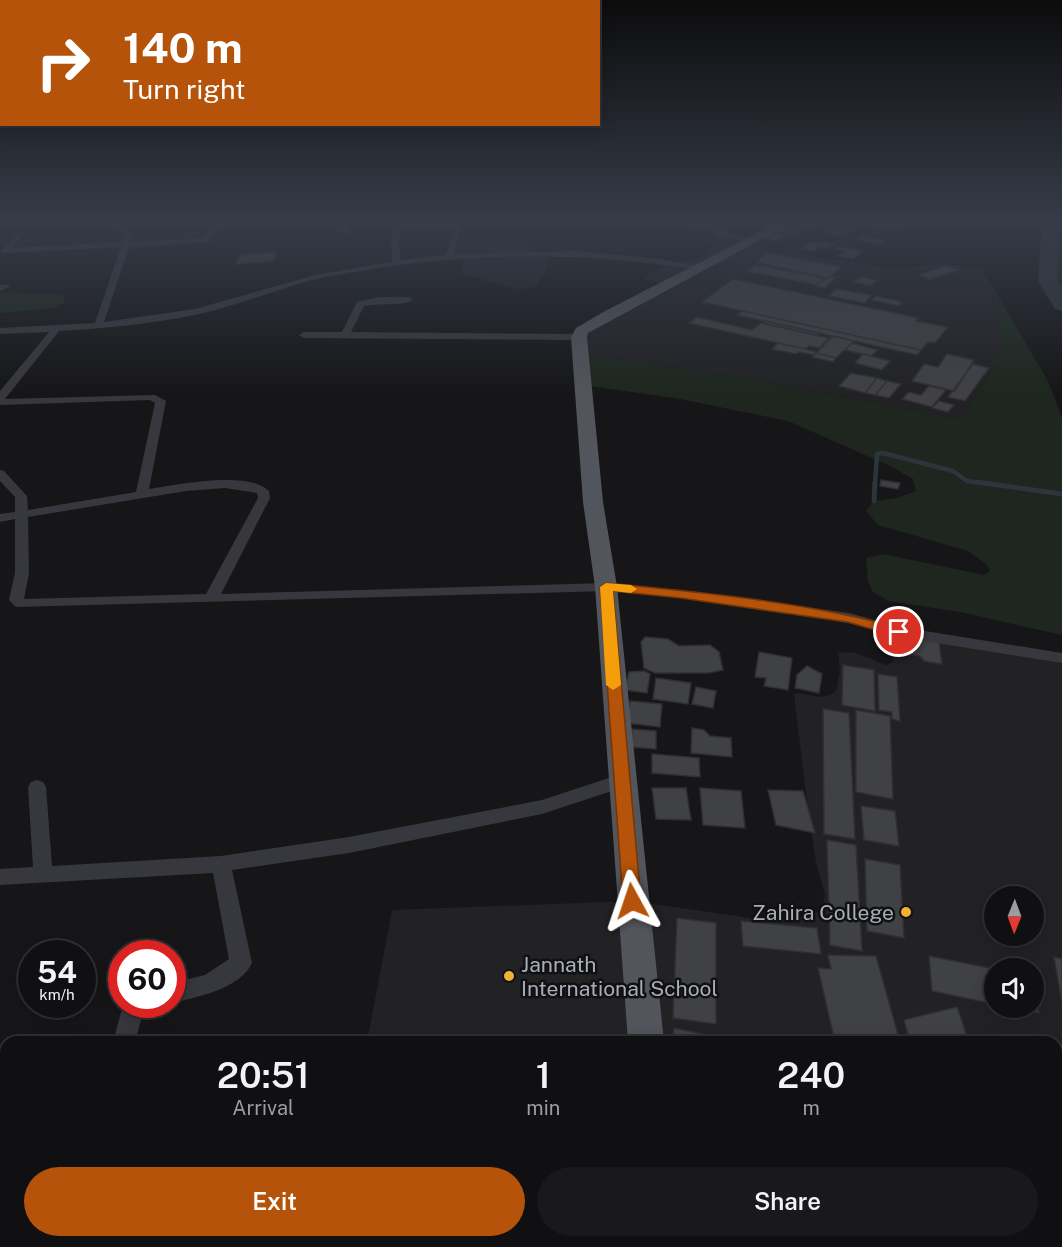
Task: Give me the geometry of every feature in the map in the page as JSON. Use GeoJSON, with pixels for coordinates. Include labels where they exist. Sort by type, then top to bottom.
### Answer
{"type":"FeatureCollection","features":[{"type":"Feature","properties":{"kind":"main road"},"geometry":{"type":"LineString","coordinates":[[645,1036],[621,781],[606,587],[593,502],[579,337],[581,331],[610,314],[679,279]]}},
{"type":"Feature","properties":{"kind":"street"},"geometry":{"type":"LineString","coordinates":[[99,325],[113,279]]}},
{"type":"Feature","properties":{"kind":"street"},"geometry":{"type":"LineString","coordinates":[[0,331],[99,325],[192,313],[310,279]]}},
{"type":"Feature","properties":{"kind":"street"},"geometry":{"type":"LineString","coordinates":[[345,335],[360,304],[379,300],[410,300]]}},
{"type":"Feature","properties":{"kind":"street"},"geometry":{"type":"LineString","coordinates":[[0,400],[56,329]]}},
{"type":"Feature","properties":{"kind":"street"},"geometry":{"type":"LineString","coordinates":[[304,335],[579,337]]}},
{"type":"Feature","properties":{"kind":"street"},"geometry":{"type":"LineString","coordinates":[[0,400],[151,397],[161,401],[141,494]]}},
{"type":"Feature","properties":{"kind":"street"},"geometry":{"type":"LineString","coordinates":[[0,474],[21,496],[22,573],[16,600],[21,604],[606,587],[681,594],[849,618],[899,632],[1062,658]]}},
{"type":"Feature","properties":{"kind":"street"},"geometry":{"type":"LineString","coordinates":[[0,518],[211,484],[253,487],[263,491],[264,498],[211,599]]}},
{"type":"Feature","properties":{"kind":"street"},"geometry":{"type":"LineString","coordinates":[[0,877],[221,864],[349,844],[542,807],[621,781]]}},
{"type":"Feature","properties":{"kind":"street"},"geometry":{"type":"LineString","coordinates":[[37,787],[43,876]]}},
{"type":"Feature","properties":{"kind":"street"},"geometry":{"type":"LineString","coordinates":[[186,990],[210,984],[241,963],[221,864]]}},
{"type":"Feature","properties":{"kind":"street"},"geometry":{"type":"LineString","coordinates":[[126,1036],[131,1018]]}},
{"type":"Feature","properties":{"kind":"shaded area"},"geometry":{"type":"Polygon","coordinates":[[[481,279],[541,279],[536,287],[516,289],[481,279]]]}},
{"type":"Feature","properties":{"kind":"shaded area"},"geometry":{"type":"Polygon","coordinates":[[[644,279],[986,279],[993,298],[1000,346],[991,358],[993,368],[961,419],[754,380],[582,353],[581,331],[668,285],[644,279]]]}},
{"type":"Feature","properties":{"kind":"shaded area"},"geometry":{"type":"Polygon","coordinates":[[[986,279],[988,279],[1048,381],[1062,417],[1062,635],[960,612],[888,601],[873,592],[868,581],[866,558],[883,554],[984,575],[990,571],[987,565],[968,551],[878,525],[866,511],[874,501],[897,498],[916,491],[913,479],[890,466],[788,421],[680,399],[583,385],[582,353],[754,380],[961,419],[993,368],[991,358],[1000,346],[993,298],[986,279]]]}},
{"type":"Feature","properties":{"kind":"shaded area"},"geometry":{"type":"Polygon","coordinates":[[[1062,279],[1062,305],[1048,281],[1062,279]]]}},
{"type":"Feature","properties":{"kind":"shaded area"},"geometry":{"type":"Polygon","coordinates":[[[0,292],[63,295],[65,302],[54,308],[0,313],[0,292]]]}},
{"type":"Feature","properties":{"kind":"shaded area","name":"Zahira College"},"geometry":{"type":"Polygon","coordinates":[[[899,632],[1062,658],[1062,1036],[368,1036],[392,910],[632,901],[764,920],[821,911],[825,895],[816,862],[794,694],[820,697],[836,691],[840,671],[838,652],[856,653],[886,665],[893,662],[894,657],[901,651],[899,632]]]}},
{"type":"Feature","properties":{"kind":"building"},"geometry":{"type":"Polygon","coordinates":[[[734,279],[919,318],[916,321],[948,327],[935,343],[928,342],[921,350],[702,302],[734,279]]]}},
{"type":"Feature","properties":{"kind":"building"},"geometry":{"type":"Polygon","coordinates":[[[788,279],[824,279],[817,285],[788,279]]]}},
{"type":"Feature","properties":{"kind":"building"},"geometry":{"type":"Polygon","coordinates":[[[826,279],[835,279],[825,288],[815,286],[826,279]]]}},
{"type":"Feature","properties":{"kind":"building"},"geometry":{"type":"Polygon","coordinates":[[[858,279],[877,280],[870,286],[854,282],[858,279]]]}},
{"type":"Feature","properties":{"kind":"building"},"geometry":{"type":"Polygon","coordinates":[[[836,289],[872,295],[865,303],[829,296],[836,289]]]}},
{"type":"Feature","properties":{"kind":"building"},"geometry":{"type":"Polygon","coordinates":[[[876,296],[903,302],[899,306],[871,300],[876,296]]]}},
{"type":"Feature","properties":{"kind":"building"},"geometry":{"type":"Polygon","coordinates":[[[742,311],[921,350],[917,355],[737,315],[742,311]]]}},
{"type":"Feature","properties":{"kind":"building"},"geometry":{"type":"Polygon","coordinates":[[[697,317],[752,330],[761,323],[829,338],[819,348],[809,346],[805,349],[689,323],[697,317]]]}},
{"type":"Feature","properties":{"kind":"building"},"geometry":{"type":"Polygon","coordinates":[[[766,321],[819,333],[817,335],[764,323],[766,321]]]}},
{"type":"Feature","properties":{"kind":"building"},"geometry":{"type":"Polygon","coordinates":[[[833,336],[854,341],[836,358],[816,353],[833,336]]]}},
{"type":"Feature","properties":{"kind":"building"},"geometry":{"type":"Polygon","coordinates":[[[778,343],[818,352],[814,355],[799,352],[796,354],[772,349],[778,343]]]}},
{"type":"Feature","properties":{"kind":"building"},"geometry":{"type":"Polygon","coordinates":[[[852,343],[878,350],[871,356],[845,350],[852,343]]]}},
{"type":"Feature","properties":{"kind":"building"},"geometry":{"type":"Polygon","coordinates":[[[816,353],[836,358],[833,362],[812,357],[816,353]]]}},
{"type":"Feature","properties":{"kind":"building"},"geometry":{"type":"Polygon","coordinates":[[[863,354],[890,361],[882,370],[855,363],[863,354]]]}},
{"type":"Feature","properties":{"kind":"building"},"geometry":{"type":"Polygon","coordinates":[[[947,354],[974,360],[955,391],[912,381],[924,364],[938,367],[947,354]]]}},
{"type":"Feature","properties":{"kind":"building"},"geometry":{"type":"Polygon","coordinates":[[[973,364],[989,368],[965,401],[948,397],[973,364]]]}},
{"type":"Feature","properties":{"kind":"building"},"geometry":{"type":"Polygon","coordinates":[[[851,373],[877,378],[865,393],[839,386],[851,373]]]}},
{"type":"Feature","properties":{"kind":"building"},"geometry":{"type":"Polygon","coordinates":[[[877,378],[887,381],[875,395],[865,393],[877,378]]]}},
{"type":"Feature","properties":{"kind":"building"},"geometry":{"type":"Polygon","coordinates":[[[887,381],[901,384],[889,398],[875,395],[887,381]]]}},
{"type":"Feature","properties":{"kind":"building"},"geometry":{"type":"Polygon","coordinates":[[[929,386],[946,390],[932,407],[902,399],[909,392],[921,395],[929,386]]]}},
{"type":"Feature","properties":{"kind":"building"},"geometry":{"type":"Polygon","coordinates":[[[939,401],[954,405],[948,412],[932,408],[939,401]]]}},
{"type":"Feature","properties":{"kind":"building"},"geometry":{"type":"Polygon","coordinates":[[[881,480],[900,483],[898,489],[880,486],[881,480]]]}},
{"type":"Feature","properties":{"kind":"building"},"geometry":{"type":"Polygon","coordinates":[[[645,637],[668,639],[679,646],[710,645],[719,652],[723,670],[708,673],[655,673],[644,668],[641,642],[645,637]]]}},
{"type":"Feature","properties":{"kind":"building"},"geometry":{"type":"Polygon","coordinates":[[[905,638],[939,642],[942,664],[924,661],[920,656],[906,654],[905,638]]]}},
{"type":"Feature","properties":{"kind":"building"},"geometry":{"type":"Polygon","coordinates":[[[759,652],[792,658],[788,690],[764,686],[766,678],[755,677],[759,652]]]}},
{"type":"Feature","properties":{"kind":"building"},"geometry":{"type":"Polygon","coordinates":[[[843,665],[874,670],[875,711],[842,705],[843,665]]]}},
{"type":"Feature","properties":{"kind":"building"},"geometry":{"type":"Polygon","coordinates":[[[807,666],[822,674],[819,693],[795,688],[797,675],[807,666]]]}},
{"type":"Feature","properties":{"kind":"building"},"geometry":{"type":"Polygon","coordinates":[[[644,671],[650,674],[647,693],[625,690],[629,672],[644,671]]]}},
{"type":"Feature","properties":{"kind":"building"},"geometry":{"type":"Polygon","coordinates":[[[878,674],[897,677],[900,721],[892,719],[892,712],[879,710],[878,674]]]}},
{"type":"Feature","properties":{"kind":"building"},"geometry":{"type":"Polygon","coordinates":[[[656,678],[691,683],[688,704],[653,699],[656,678]]]}},
{"type":"Feature","properties":{"kind":"building"},"geometry":{"type":"Polygon","coordinates":[[[696,687],[716,691],[713,708],[692,704],[696,687]]]}},
{"type":"Feature","properties":{"kind":"building"},"geometry":{"type":"Polygon","coordinates":[[[630,701],[662,704],[660,727],[627,723],[630,701]]]}},
{"type":"Feature","properties":{"kind":"building"},"geometry":{"type":"Polygon","coordinates":[[[823,709],[849,713],[855,839],[824,834],[823,709]]]}},
{"type":"Feature","properties":{"kind":"building"},"geometry":{"type":"Polygon","coordinates":[[[856,710],[890,716],[893,799],[856,792],[856,710]]]}},
{"type":"Feature","properties":{"kind":"building"},"geometry":{"type":"Polygon","coordinates":[[[692,728],[704,730],[710,736],[731,738],[732,757],[691,753],[692,728]]]}},
{"type":"Feature","properties":{"kind":"building"},"geometry":{"type":"Polygon","coordinates":[[[632,729],[656,731],[656,749],[631,747],[632,729]]]}},
{"type":"Feature","properties":{"kind":"building"},"geometry":{"type":"Polygon","coordinates":[[[652,754],[699,758],[700,777],[652,773],[652,754]]]}},
{"type":"Feature","properties":{"kind":"building"},"geometry":{"type":"Polygon","coordinates":[[[652,788],[686,788],[691,820],[656,819],[652,788]]]}},
{"type":"Feature","properties":{"kind":"building"},"geometry":{"type":"Polygon","coordinates":[[[700,788],[741,791],[745,828],[703,825],[700,788]]]}},
{"type":"Feature","properties":{"kind":"building"},"geometry":{"type":"Polygon","coordinates":[[[768,790],[803,791],[815,833],[776,825],[768,790]]]}},
{"type":"Feature","properties":{"kind":"building"},"geometry":{"type":"Polygon","coordinates":[[[861,806],[895,811],[899,846],[864,840],[861,806]]]}},
{"type":"Feature","properties":{"kind":"building"},"geometry":{"type":"Polygon","coordinates":[[[827,840],[856,845],[862,951],[830,945],[827,840]]]}},
{"type":"Feature","properties":{"kind":"building"},"geometry":{"type":"Polygon","coordinates":[[[865,859],[900,865],[904,938],[867,931],[865,859]]]}},
{"type":"Feature","properties":{"kind":"building"},"geometry":{"type":"Polygon","coordinates":[[[677,918],[716,923],[716,1024],[673,1018],[677,918]]]}},
{"type":"Feature","properties":{"kind":"building"},"geometry":{"type":"Polygon","coordinates":[[[741,921],[817,928],[821,954],[743,946],[741,921]]]}},
{"type":"Feature","properties":{"kind":"building"},"geometry":{"type":"Polygon","coordinates":[[[828,955],[876,956],[898,1036],[834,1036],[818,968],[831,969],[828,955]]]}},
{"type":"Feature","properties":{"kind":"building"},"geometry":{"type":"Polygon","coordinates":[[[929,956],[984,967],[984,1002],[932,991],[929,956]]]}},
{"type":"Feature","properties":{"kind":"building"},"geometry":{"type":"Polygon","coordinates":[[[1054,957],[1062,959],[1062,1002],[1054,957]]]}},
{"type":"Feature","properties":{"kind":"building"},"geometry":{"type":"Polygon","coordinates":[[[957,1007],[967,1036],[908,1036],[904,1020],[957,1007]]]}},
{"type":"Feature","properties":{"kind":"building"},"geometry":{"type":"Polygon","coordinates":[[[674,1028],[712,1036],[673,1036],[674,1028]]]}},
{"type":"Feature","properties":{"kind":"waterway"},"geometry":{"type":"LineString","coordinates":[[1048,279],[1062,305]]}},
{"type":"Feature","properties":{"kind":"waterway"},"geometry":{"type":"LineString","coordinates":[[875,484],[877,454],[883,453],[953,471],[967,481],[988,484]]}},
{"type":"Feature","properties":{"kind":"waterway"},"geometry":{"type":"LineString","coordinates":[[874,501],[875,482]]}},
{"type":"Feature","properties":{"kind":"waterway"},"geometry":{"type":"LineString","coordinates":[[977,482],[1062,494]]}},
{"type":"Feature","properties":{"kind":"slow traffic"},"geometry":{"type":"LineString","coordinates":[[613,685],[606,587],[631,589]]}},
{"type":"Feature","properties":{"kind":"place","name":"Zahira College"},"geometry":{"type":"Point","coordinates":[906,912]}},
{"type":"Feature","properties":{"kind":"place","name":"Jannath International School"},"geometry":{"type":"Point","coordinates":[509,976]}},
{"type":"Feature","properties":{"kind":"route"},"geometry":{"type":"LineString","coordinates":[[632,901],[606,587],[681,594],[849,618],[899,632]]}}]}
